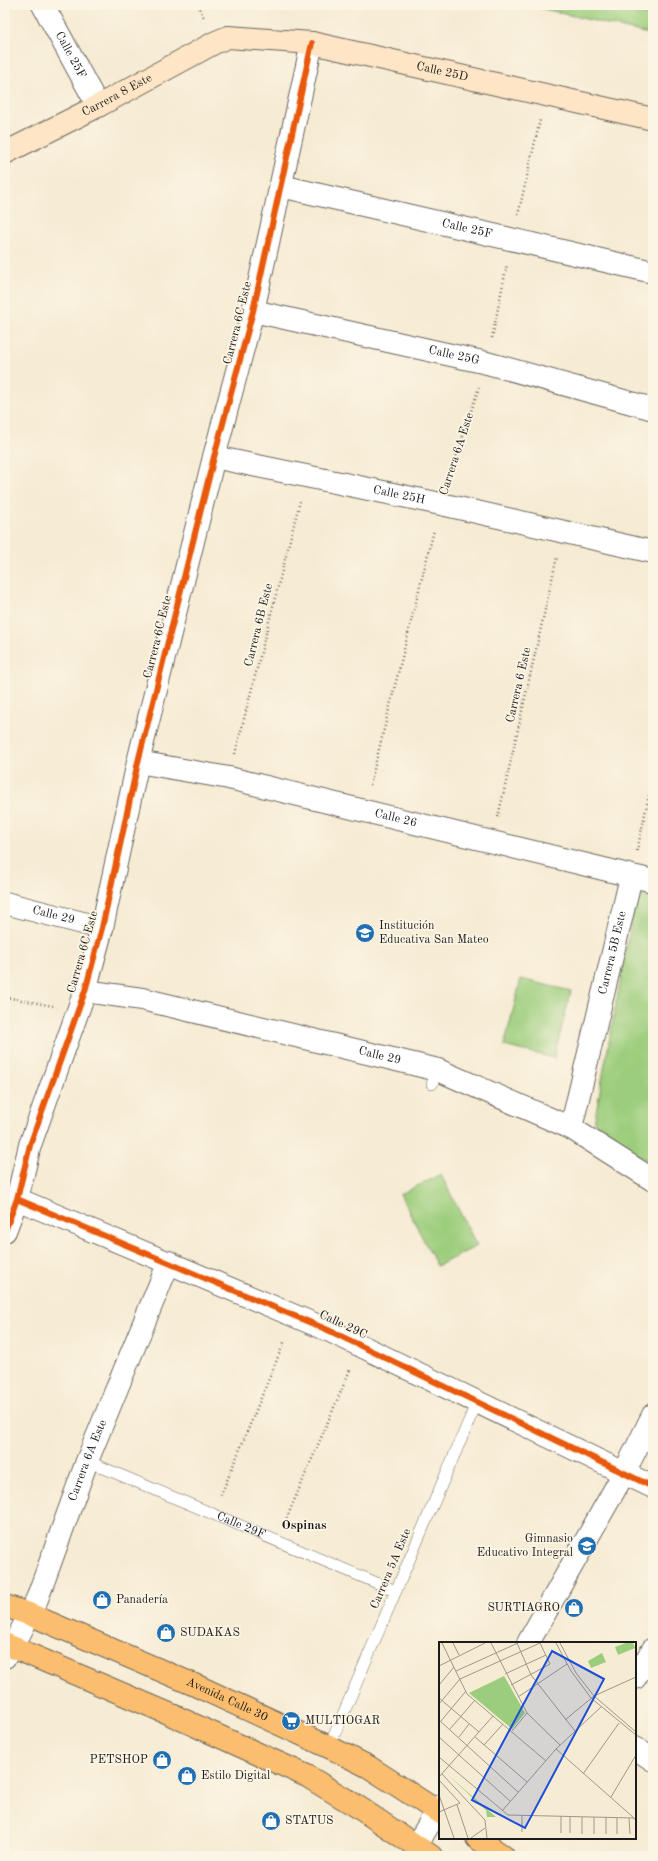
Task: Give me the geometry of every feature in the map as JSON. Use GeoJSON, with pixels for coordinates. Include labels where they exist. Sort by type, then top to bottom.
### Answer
{"type":"FeatureCollection","features":[{"type":"Feature","properties":{"kind":"main road","name":"Carrera 8 Este"},"geometry":{"type":"LineString","coordinates":[[5,153],[98,106],[216,42],[228,37]]}},
{"type":"Feature","properties":{"kind":"main road","name":"Calle 25D"},"geometry":{"type":"LineString","coordinates":[[228,37],[312,44],[653,120]]}},
{"type":"Feature","properties":{"kind":"main road","name":"Avenida Calle 30"},"geometry":{"type":"LineString","coordinates":[[5,1606],[29,1614],[197,1686],[329,1746],[369,1767],[439,1810]]}},
{"type":"Feature","properties":{"kind":"main road"},"geometry":{"type":"LineString","coordinates":[[8,1649],[172,1715],[307,1776],[358,1807],[423,1851]]}},
{"type":"Feature","properties":{"kind":"main road"},"geometry":{"type":"LineString","coordinates":[[478,1839],[503,1856]]}},
{"type":"Feature","properties":{"kind":"street","name":"Calle 25F"},"geometry":{"type":"LineString","coordinates":[[43,5],[98,106]]}},
{"type":"Feature","properties":{"kind":"street","name":"Carrera 6C Este"},"geometry":{"type":"LineString","coordinates":[[5,1231],[17,1199],[30,1145],[81,1000],[102,928],[138,762],[214,457],[253,311],[312,44]]}},
{"type":"Feature","properties":{"kind":"street","name":"Calle 25F"},"geometry":{"type":"LineString","coordinates":[[281,186],[653,272]]}},
{"type":"Feature","properties":{"kind":"street","name":"Calle 25G"},"geometry":{"type":"LineString","coordinates":[[253,311],[487,363],[653,409]]}},
{"type":"Feature","properties":{"kind":"street","name":"Calle 25H"},"geometry":{"type":"LineString","coordinates":[[214,457],[307,475],[653,552]]}},
{"type":"Feature","properties":{"kind":"street","name":"Calle 26"},"geometry":{"type":"LineString","coordinates":[[138,762],[229,778],[492,841],[631,877],[653,881]]}},
{"type":"Feature","properties":{"kind":"street","name":"Carrera 5B Este"},"geometry":{"type":"LineString","coordinates":[[571,1128],[631,877]]}},
{"type":"Feature","properties":{"kind":"street","name":"Calle 29"},"geometry":{"type":"LineString","coordinates":[[5,903],[102,928]]}},
{"type":"Feature","properties":{"kind":"street","name":"Calle 29"},"geometry":{"type":"LineString","coordinates":[[81,1000],[142,999],[435,1077],[571,1128],[653,1180]]}},
{"type":"Feature","properties":{"kind":"street","name":"Calle 29C"},"geometry":{"type":"LineString","coordinates":[[17,1199],[169,1262],[361,1346],[653,1487]]}},
{"type":"Feature","properties":{"kind":"street","name":"Carrera 6A Este"},"geometry":{"type":"LineString","coordinates":[[8,1649],[37,1599],[87,1461],[169,1262]]}},
{"type":"Feature","properties":{"kind":"street"},"geometry":{"type":"LineString","coordinates":[[529,1642],[624,1473],[653,1415]]}},
{"type":"Feature","properties":{"kind":"street"},"geometry":{"type":"LineString","coordinates":[[636,1676],[653,1649]]}},
{"type":"Feature","properties":{"kind":"street"},"geometry":{"type":"LineString","coordinates":[[636,1749],[653,1760]]}},
{"type":"Feature","properties":{"kind":"street"},"geometry":{"type":"LineString","coordinates":[[423,1851],[439,1810]]}},
{"type":"Feature","properties":{"kind":"lane","name":"Carrera 5A Este"},"geometry":{"type":"LineString","coordinates":[[329,1746],[477,1402]]}},
{"type":"Feature","properties":{"kind":"lane","name":"Calle 29F"},"geometry":{"type":"LineString","coordinates":[[87,1461],[396,1591]]}},
{"type":"Feature","properties":{"kind":"path"},"geometry":{"type":"LineString","coordinates":[[631,877],[653,777]]}},
{"type":"Feature","properties":{"kind":"path"},"geometry":{"type":"LineString","coordinates":[[5,997],[81,1000]]}},
{"type":"Feature","properties":{"kind":"path"},"geometry":{"type":"LineString","coordinates":[[213,1514],[294,1316]]}},
{"type":"Feature","properties":{"kind":"path"},"geometry":{"type":"LineString","coordinates":[[276,1541],[361,1346]]}},
{"type":"Feature","properties":{"kind":"green space"},"geometry":{"type":"Polygon","coordinates":[[[527,5],[606,5],[653,16],[653,35],[527,5]]]}},
{"type":"Feature","properties":{"kind":"green space"},"geometry":{"type":"Polygon","coordinates":[[[637,891],[653,894],[653,1164],[632,1152],[594,1123],[637,891]]]}},
{"type":"Feature","properties":{"kind":"green space"},"geometry":{"type":"Polygon","coordinates":[[[521,979],[571,991],[554,1058],[504,1046],[521,979]]]}},
{"type":"Feature","properties":{"kind":"green space"},"geometry":{"type":"Polygon","coordinates":[[[441,1175],[477,1246],[437,1266],[400,1194],[441,1175]]]}},
{"type":"Feature","properties":{"kind":"cycle path"},"geometry":{"type":"LineString","coordinates":[[5,1231],[17,1199],[30,1145],[85,991],[102,928],[138,762],[214,457],[253,311],[312,43]]}},
{"type":"Feature","properties":{"kind":"cycle path"},"geometry":{"type":"LineString","coordinates":[[17,1199],[328,1330],[653,1487]]}},
{"type":"Feature","properties":{"kind":"place","name":"Institución Educativa San Mateo"},"geometry":{"type":"Point","coordinates":[365,933]}},
{"type":"Feature","properties":{"kind":"place","name":"Gimnasio Educativo Integral"},"geometry":{"type":"Point","coordinates":[587,1546]}},
{"type":"Feature","properties":{"kind":"place","name":"Panadería"},"geometry":{"type":"Point","coordinates":[102,1600]}},
{"type":"Feature","properties":{"kind":"place","name":"SURTIAGRO"},"geometry":{"type":"Point","coordinates":[574,1608]}},
{"type":"Feature","properties":{"kind":"place","name":"SUDAKAS"},"geometry":{"type":"Point","coordinates":[166,1633]}},
{"type":"Feature","properties":{"kind":"place","name":"MULTIOGAR"},"geometry":{"type":"Point","coordinates":[291,1721]}},
{"type":"Feature","properties":{"kind":"place","name":"PETSHOP"},"geometry":{"type":"Point","coordinates":[162,1760]}},
{"type":"Feature","properties":{"kind":"place","name":"Estilo Digital"},"geometry":{"type":"Point","coordinates":[187,1776]}},
{"type":"Feature","properties":{"kind":"place","name":"STATUS"},"geometry":{"type":"Point","coordinates":[271,1821]}},
{"type":"Feature","properties":{"kind":"district","name":"Ospinas"},"geometry":{"type":"Point","coordinates":[304,1525]}}]}
